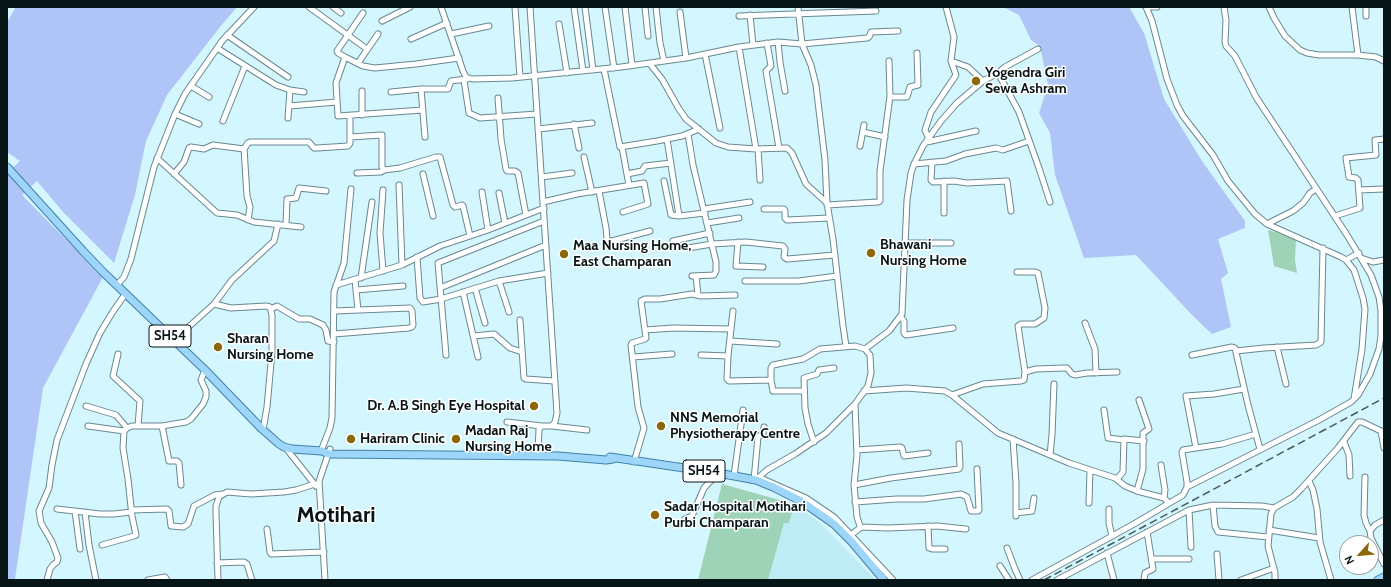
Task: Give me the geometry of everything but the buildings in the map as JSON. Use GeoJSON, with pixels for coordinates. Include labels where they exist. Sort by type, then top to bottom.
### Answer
{"type":"FeatureCollection","features":[{"type":"Feature","properties":{"kind":"main road","name":"SH54"},"geometry":{"type":"LineString","coordinates":[[7,167],[83,251],[263,430],[284,447],[292,449],[325,451],[553,456],[606,460],[613,459]]}},
{"type":"Feature","properties":{"kind":"main road","name":"SH54"},"geometry":{"type":"LineString","coordinates":[[325,451],[538,452],[606,456],[613,459],[756,479],[810,506],[834,524],[852,542],[884,580]]}},
{"type":"Feature","properties":{"kind":"main road"},"geometry":{"type":"LineString","coordinates":[[1378,580],[1384,577]]}},
{"type":"Feature","properties":{"kind":"street"},"geometry":{"type":"LineString","coordinates":[[117,285],[124,276],[131,259],[157,158],[175,114],[191,86],[217,48],[227,35],[254,7]]}},
{"type":"Feature","properties":{"kind":"street"},"geometry":{"type":"LineString","coordinates":[[309,7],[367,49]]}},
{"type":"Feature","properties":{"kind":"street"},"geometry":{"type":"LineString","coordinates":[[333,7],[341,13]]}},
{"type":"Feature","properties":{"kind":"street"},"geometry":{"type":"LineString","coordinates":[[382,21],[410,7]]}},
{"type":"Feature","properties":{"kind":"street"},"geometry":{"type":"LineString","coordinates":[[441,7],[466,79],[469,114],[480,118],[537,114]]}},
{"type":"Feature","properties":{"kind":"street"},"geometry":{"type":"LineString","coordinates":[[515,7],[520,77]]}},
{"type":"Feature","properties":{"kind":"street"},"geometry":{"type":"LineString","coordinates":[[530,7],[557,413],[555,422],[552,426]]}},
{"type":"Feature","properties":{"kind":"street"},"geometry":{"type":"LineString","coordinates":[[574,7],[583,71]]}},
{"type":"Feature","properties":{"kind":"street"},"geometry":{"type":"LineString","coordinates":[[585,7],[593,70]]}},
{"type":"Feature","properties":{"kind":"street"},"geometry":{"type":"LineString","coordinates":[[605,7],[614,68]]}},
{"type":"Feature","properties":{"kind":"street"},"geometry":{"type":"LineString","coordinates":[[625,7],[632,65]]}},
{"type":"Feature","properties":{"kind":"street"},"geometry":{"type":"LineString","coordinates":[[645,7],[648,36]]}},
{"type":"Feature","properties":{"kind":"street"},"geometry":{"type":"LineString","coordinates":[[656,7],[664,61]]}},
{"type":"Feature","properties":{"kind":"street"},"geometry":{"type":"LineString","coordinates":[[798,7],[802,44],[811,65],[816,85],[825,160],[827,204],[838,276],[846,346]]}},
{"type":"Feature","properties":{"kind":"street"},"geometry":{"type":"LineString","coordinates":[[928,140],[924,130],[931,112],[956,75],[951,61],[954,37],[946,7]]}},
{"type":"Feature","properties":{"kind":"street"},"geometry":{"type":"LineString","coordinates":[[1146,7],[1152,21],[1167,78],[1177,105],[1183,116],[1213,155],[1228,181],[1255,214],[1267,224],[1324,248],[1346,260],[1356,275],[1364,298],[1365,309],[1362,349],[1354,400]]}},
{"type":"Feature","properties":{"kind":"street"},"geometry":{"type":"LineString","coordinates":[[1150,7],[1157,7]]}},
{"type":"Feature","properties":{"kind":"street"},"geometry":{"type":"LineString","coordinates":[[1187,487],[1348,405],[1354,400],[1367,380],[1374,363],[1380,343],[1382,324],[1381,311],[1375,285],[1360,256],[1256,97],[1235,56],[1226,46],[1226,20],[1224,7]]}},
{"type":"Feature","properties":{"kind":"street"},"geometry":{"type":"LineString","coordinates":[[1270,7],[1274,18],[1285,36],[1300,50],[1316,55],[1358,55],[1376,57],[1384,61]]}},
{"type":"Feature","properties":{"kind":"street"},"geometry":{"type":"LineString","coordinates":[[1352,7],[1358,55]]}},
{"type":"Feature","properties":{"kind":"street"},"geometry":{"type":"LineString","coordinates":[[1366,7],[1366,16]]}},
{"type":"Feature","properties":{"kind":"street"},"geometry":{"type":"LineString","coordinates":[[739,16],[861,9],[876,11]]}},
{"type":"Feature","properties":{"kind":"street"},"geometry":{"type":"LineString","coordinates":[[680,12],[686,58]]}},
{"type":"Feature","properties":{"kind":"street"},"geometry":{"type":"LineString","coordinates":[[363,13],[337,52],[345,57],[368,67],[380,68],[459,58]]}},
{"type":"Feature","properties":{"kind":"street"},"geometry":{"type":"LineString","coordinates":[[750,15],[753,45]]}},
{"type":"Feature","properties":{"kind":"street"},"geometry":{"type":"LineString","coordinates":[[411,39],[447,23]]}},
{"type":"Feature","properties":{"kind":"street"},"geometry":{"type":"LineString","coordinates":[[559,24],[567,73]]}},
{"type":"Feature","properties":{"kind":"street"},"geometry":{"type":"LineString","coordinates":[[451,34],[489,26]]}},
{"type":"Feature","properties":{"kind":"street"},"geometry":{"type":"LineString","coordinates":[[647,27],[658,26]]}},
{"type":"Feature","properties":{"kind":"street"},"geometry":{"type":"LineString","coordinates":[[391,92],[421,89],[448,89],[451,81],[466,79],[534,76],[650,64],[686,58],[739,46],[778,42],[802,44],[869,38],[871,32],[898,31]]}},
{"type":"Feature","properties":{"kind":"street"},"geometry":{"type":"LineString","coordinates":[[358,63],[378,34]]}},
{"type":"Feature","properties":{"kind":"street"},"geometry":{"type":"LineString","coordinates":[[227,35],[288,77]]}},
{"type":"Feature","properties":{"kind":"street"},"geometry":{"type":"LineString","coordinates":[[778,42],[785,91]]}},
{"type":"Feature","properties":{"kind":"street"},"geometry":{"type":"LineString","coordinates":[[767,43],[771,66],[766,71],[779,148]]}},
{"type":"Feature","properties":{"kind":"street"},"geometry":{"type":"LineString","coordinates":[[739,46],[757,149],[760,180]]}},
{"type":"Feature","properties":{"kind":"street"},"geometry":{"type":"LineString","coordinates":[[217,48],[276,85],[290,90],[304,92]]}},
{"type":"Feature","properties":{"kind":"street"},"geometry":{"type":"LineString","coordinates":[[865,349],[889,331],[901,317],[903,305],[907,200],[911,173],[914,164],[941,121],[957,103],[983,81],[1016,60],[1038,49]]}},
{"type":"Feature","properties":{"kind":"street"},"geometry":{"type":"LineString","coordinates":[[705,54],[720,128]]}},
{"type":"Feature","properties":{"kind":"street"},"geometry":{"type":"LineString","coordinates":[[890,97],[907,97],[910,87],[918,85],[917,54]]}},
{"type":"Feature","properties":{"kind":"street"},"geometry":{"type":"LineString","coordinates":[[345,57],[336,83],[338,116],[423,110]]}},
{"type":"Feature","properties":{"kind":"street"},"geometry":{"type":"LineString","coordinates":[[650,64],[662,79],[686,119],[721,146],[757,149],[788,148],[806,184],[827,204],[880,201],[880,171],[890,97],[889,61]]}},
{"type":"Feature","properties":{"kind":"street"},"geometry":{"type":"LineString","coordinates":[[951,61],[968,67],[983,81]]}},
{"type":"Feature","properties":{"kind":"street"},"geometry":{"type":"LineString","coordinates":[[223,121],[245,66]]}},
{"type":"Feature","properties":{"kind":"street"},"geometry":{"type":"LineString","coordinates":[[604,69],[619,145],[622,147],[629,185]]}},
{"type":"Feature","properties":{"kind":"street"},"geometry":{"type":"LineString","coordinates":[[998,72],[1019,112],[1050,202]]}},
{"type":"Feature","properties":{"kind":"street"},"geometry":{"type":"LineString","coordinates":[[191,86],[210,97]]}},
{"type":"Feature","properties":{"kind":"street"},"geometry":{"type":"LineString","coordinates":[[421,89],[425,137]]}},
{"type":"Feature","properties":{"kind":"street"},"geometry":{"type":"LineString","coordinates":[[288,118],[290,90]]}},
{"type":"Feature","properties":{"kind":"street"},"geometry":{"type":"LineString","coordinates":[[362,90],[362,115]]}},
{"type":"Feature","properties":{"kind":"street"},"geometry":{"type":"LineString","coordinates":[[498,98],[500,139],[506,169],[507,171],[516,171],[518,173],[526,215]]}},
{"type":"Feature","properties":{"kind":"street"},"geometry":{"type":"LineString","coordinates":[[289,106],[337,102]]}},
{"type":"Feature","properties":{"kind":"street"},"geometry":{"type":"LineString","coordinates":[[175,114],[199,124]]}},
{"type":"Feature","properties":{"kind":"street"},"geometry":{"type":"LineString","coordinates":[[248,220],[250,208],[247,196],[244,148],[248,143],[309,142],[314,148],[346,146],[350,144],[350,116]]}},
{"type":"Feature","properties":{"kind":"street"},"geometry":{"type":"LineString","coordinates":[[538,129],[592,123]]}},
{"type":"Feature","properties":{"kind":"street"},"geometry":{"type":"LineString","coordinates":[[574,124],[579,148]]}},
{"type":"Feature","properties":{"kind":"street"},"geometry":{"type":"LineString","coordinates":[[860,146],[864,124]]}},
{"type":"Feature","properties":{"kind":"street"},"geometry":{"type":"LineString","coordinates":[[622,147],[667,139],[688,134],[699,129]]}},
{"type":"Feature","properties":{"kind":"street"},"geometry":{"type":"LineString","coordinates":[[928,140],[976,131]]}},
{"type":"Feature","properties":{"kind":"street"},"geometry":{"type":"LineString","coordinates":[[863,132],[885,137]]}},
{"type":"Feature","properties":{"kind":"street"},"geometry":{"type":"LineString","coordinates":[[688,134],[693,165],[715,256],[716,273],[712,276],[694,276],[698,295]]}},
{"type":"Feature","properties":{"kind":"street"},"geometry":{"type":"LineString","coordinates":[[350,137],[382,135],[382,167],[384,170]]}},
{"type":"Feature","properties":{"kind":"street"},"geometry":{"type":"LineString","coordinates":[[667,139],[679,216]]}},
{"type":"Feature","properties":{"kind":"street"},"geometry":{"type":"LineString","coordinates":[[1335,216],[1359,209],[1357,178],[1349,176],[1346,158],[1376,155],[1375,140],[1384,139]]}},
{"type":"Feature","properties":{"kind":"street"},"geometry":{"type":"LineString","coordinates":[[914,164],[946,161],[965,154],[996,148],[1003,150],[1029,140]]}},
{"type":"Feature","properties":{"kind":"street"},"geometry":{"type":"LineString","coordinates":[[174,174],[184,162],[191,146],[204,149],[213,146],[244,148]]}},
{"type":"Feature","properties":{"kind":"street"},"geometry":{"type":"LineString","coordinates":[[357,173],[381,172],[440,157],[453,205],[455,207],[463,206],[470,236]]}},
{"type":"Feature","properties":{"kind":"street"},"geometry":{"type":"LineString","coordinates":[[584,157],[592,192]]}},
{"type":"Feature","properties":{"kind":"street"},"geometry":{"type":"LineString","coordinates":[[157,158],[217,213],[237,215],[248,220],[301,227]]}},
{"type":"Feature","properties":{"kind":"street"},"geometry":{"type":"LineString","coordinates":[[932,162],[932,181],[956,181],[967,183],[1006,180],[1008,182],[1008,196],[1011,211]]}},
{"type":"Feature","properties":{"kind":"street"},"geometry":{"type":"LineString","coordinates":[[627,174],[642,170],[645,166],[671,164]]}},
{"type":"Feature","properties":{"kind":"street"},"geometry":{"type":"LineString","coordinates":[[542,177],[572,173]]}},
{"type":"Feature","properties":{"kind":"street"},"geometry":{"type":"LineString","coordinates":[[423,174],[433,216]]}},
{"type":"Feature","properties":{"kind":"street"},"geometry":{"type":"LineString","coordinates":[[664,180],[670,214],[672,216],[679,216],[750,202]]}},
{"type":"Feature","properties":{"kind":"street"},"geometry":{"type":"LineString","coordinates":[[944,181],[944,213]]}},
{"type":"Feature","properties":{"kind":"street"},"geometry":{"type":"LineString","coordinates":[[543,202],[599,190],[644,183],[648,204],[623,212]]}},
{"type":"Feature","properties":{"kind":"street"},"geometry":{"type":"LineString","coordinates":[[399,185],[402,265]]}},
{"type":"Feature","properties":{"kind":"street"},"geometry":{"type":"LineString","coordinates":[[286,225],[287,199],[296,198],[300,188],[326,191]]}},
{"type":"Feature","properties":{"kind":"street"},"geometry":{"type":"LineString","coordinates":[[325,580],[319,481],[332,418],[334,292],[344,263],[351,189]]}},
{"type":"Feature","properties":{"kind":"street"},"geometry":{"type":"LineString","coordinates":[[1267,224],[1290,213],[1301,205],[1310,193],[1316,189]]}},
{"type":"Feature","properties":{"kind":"street"},"geometry":{"type":"LineString","coordinates":[[1358,190],[1384,189]]}},
{"type":"Feature","properties":{"kind":"street"},"geometry":{"type":"LineString","coordinates":[[383,190],[380,233],[383,271]]}},
{"type":"Feature","properties":{"kind":"street"},"geometry":{"type":"LineString","coordinates":[[599,190],[608,242],[650,231]]}},
{"type":"Feature","properties":{"kind":"street"},"geometry":{"type":"LineString","coordinates":[[482,192],[488,230]]}},
{"type":"Feature","properties":{"kind":"street"},"geometry":{"type":"LineString","coordinates":[[499,193],[505,223]]}},
{"type":"Feature","properties":{"kind":"street"},"geometry":{"type":"LineString","coordinates":[[361,278],[372,202]]}},
{"type":"Feature","properties":{"kind":"street"},"geometry":{"type":"LineString","coordinates":[[336,285],[402,265],[440,246],[488,230],[544,208]]}},
{"type":"Feature","properties":{"kind":"street"},"geometry":{"type":"LineString","coordinates":[[764,209],[784,209],[785,218],[787,220],[830,218]]}},
{"type":"Feature","properties":{"kind":"street"},"geometry":{"type":"LineString","coordinates":[[707,223],[739,218]]}},
{"type":"Feature","properties":{"kind":"street"},"geometry":{"type":"LineString","coordinates":[[446,355],[438,265],[439,262],[544,221]]}},
{"type":"Feature","properties":{"kind":"street"},"geometry":{"type":"LineString","coordinates":[[174,340],[214,304],[232,280],[274,240],[278,224]]}},
{"type":"Feature","properties":{"kind":"street"},"geometry":{"type":"LineString","coordinates":[[673,241],[710,233]]}},
{"type":"Feature","properties":{"kind":"street"},"geometry":{"type":"LineString","coordinates":[[688,248],[738,242],[783,246],[785,249],[784,257],[787,259],[835,255]]}},
{"type":"Feature","properties":{"kind":"street"},"geometry":{"type":"LineString","coordinates":[[738,242],[736,266],[763,267]]}},
{"type":"Feature","properties":{"kind":"street"},"geometry":{"type":"LineString","coordinates":[[906,242],[951,243]]}},
{"type":"Feature","properties":{"kind":"street"},"geometry":{"type":"LineString","coordinates":[[440,288],[546,245]]}},
{"type":"Feature","properties":{"kind":"street"},"geometry":{"type":"LineString","coordinates":[[1236,351],[1316,345],[1321,342],[1324,248]]}},
{"type":"Feature","properties":{"kind":"street"},"geometry":{"type":"LineString","coordinates":[[1346,260],[1360,256],[1373,262],[1384,260]]}},
{"type":"Feature","properties":{"kind":"street"},"geometry":{"type":"LineString","coordinates":[[417,257],[421,301],[425,302],[441,299],[499,281],[548,273]]}},
{"type":"Feature","properties":{"kind":"street"},"geometry":{"type":"LineString","coordinates":[[952,395],[983,384],[1022,381],[1025,378],[1018,326],[1019,324],[1034,324],[1044,318],[1045,308],[1038,273],[1017,272]]}},
{"type":"Feature","properties":{"kind":"street"},"geometry":{"type":"LineString","coordinates":[[746,281],[799,281],[838,276]]}},
{"type":"Feature","properties":{"kind":"street"},"geometry":{"type":"LineString","coordinates":[[354,280],[358,310]]}},
{"type":"Feature","properties":{"kind":"street"},"geometry":{"type":"LineString","coordinates":[[499,281],[509,312]]}},
{"type":"Feature","properties":{"kind":"street"},"geometry":{"type":"LineString","coordinates":[[356,290],[403,286]]}},
{"type":"Feature","properties":{"kind":"street"},"geometry":{"type":"LineString","coordinates":[[475,288],[485,323]]}},
{"type":"Feature","properties":{"kind":"street"},"geometry":{"type":"LineString","coordinates":[[463,292],[478,358]]}},
{"type":"Feature","properties":{"kind":"street"},"geometry":{"type":"LineString","coordinates":[[47,580],[50,569],[53,564],[57,562],[58,558],[52,542],[41,523],[39,511],[49,488],[57,440],[86,364],[98,338],[112,313],[126,293]]}},
{"type":"Feature","properties":{"kind":"street"},"geometry":{"type":"LineString","coordinates":[[634,462],[644,432],[644,426],[638,407],[631,344],[646,339],[641,304],[642,300],[692,294],[735,295]]}},
{"type":"Feature","properties":{"kind":"street"},"geometry":{"type":"LineString","coordinates":[[214,304],[231,308],[269,306],[271,309],[272,352],[267,407],[263,430]]}},
{"type":"Feature","properties":{"kind":"street"},"geometry":{"type":"LineString","coordinates":[[271,309],[277,306],[299,319],[310,319],[322,325],[326,330],[328,341],[334,342]]}},
{"type":"Feature","properties":{"kind":"street"},"geometry":{"type":"LineString","coordinates":[[334,311],[410,308],[412,311],[413,326],[409,328],[334,334]]}},
{"type":"Feature","properties":{"kind":"street"},"geometry":{"type":"LineString","coordinates":[[733,311],[726,378],[728,380],[771,380]]}},
{"type":"Feature","properties":{"kind":"street"},"geometry":{"type":"LineString","coordinates":[[901,317],[904,321],[904,333],[906,335],[953,328]]}},
{"type":"Feature","properties":{"kind":"street"},"geometry":{"type":"LineString","coordinates":[[520,320],[525,378],[554,380]]}},
{"type":"Feature","properties":{"kind":"street"},"geometry":{"type":"LineString","coordinates":[[1085,323],[1095,349],[1096,373]]}},
{"type":"Feature","properties":{"kind":"street"},"geometry":{"type":"LineString","coordinates":[[645,330],[673,328],[731,329]]}},
{"type":"Feature","properties":{"kind":"street"},"geometry":{"type":"LineString","coordinates":[[474,336],[494,334],[510,348],[522,352]]}},
{"type":"Feature","properties":{"kind":"street"},"geometry":{"type":"LineString","coordinates":[[730,341],[777,344]]}},
{"type":"Feature","properties":{"kind":"street"},"geometry":{"type":"LineString","coordinates":[[756,479],[767,470],[814,442],[826,433],[855,404],[868,386],[871,373],[870,355],[865,349],[855,346],[846,346],[820,350],[803,360],[773,364],[771,368],[771,380],[774,391],[804,391]]}},
{"type":"Feature","properties":{"kind":"street"},"geometry":{"type":"LineString","coordinates":[[1192,355],[1234,347],[1260,450]]}},
{"type":"Feature","properties":{"kind":"street"},"geometry":{"type":"LineString","coordinates":[[1277,347],[1286,384]]}},
{"type":"Feature","properties":{"kind":"street"},"geometry":{"type":"LineString","coordinates":[[118,354],[113,376],[140,402],[138,426]]}},
{"type":"Feature","properties":{"kind":"street"},"geometry":{"type":"LineString","coordinates":[[633,357],[672,354]]}},
{"type":"Feature","properties":{"kind":"street"},"geometry":{"type":"LineString","coordinates":[[701,355],[728,356]]}},
{"type":"Feature","properties":{"kind":"street"},"geometry":{"type":"LineString","coordinates":[[814,442],[805,408],[805,377],[816,374],[819,370],[834,368]]}},
{"type":"Feature","properties":{"kind":"street"},"geometry":{"type":"LineString","coordinates":[[1025,372],[1036,369],[1065,368],[1075,375],[1117,372]]}},
{"type":"Feature","properties":{"kind":"street"},"geometry":{"type":"LineString","coordinates":[[88,426],[126,429],[138,426],[162,426],[186,422],[194,415],[206,397],[206,391],[201,380],[204,370]]}},
{"type":"Feature","properties":{"kind":"street"},"geometry":{"type":"LineString","coordinates":[[1050,455],[1054,384]]}},
{"type":"Feature","properties":{"kind":"street"},"geometry":{"type":"LineString","coordinates":[[864,391],[906,388],[945,391],[952,395],[994,430],[1013,440],[1069,463],[1117,480],[1125,486],[1137,491],[1164,498],[1169,503]]}},
{"type":"Feature","properties":{"kind":"street"},"geometry":{"type":"LineString","coordinates":[[1196,448],[1186,396],[1214,394],[1244,389]]}},
{"type":"Feature","properties":{"kind":"street"},"geometry":{"type":"LineString","coordinates":[[1137,491],[1143,469],[1143,433],[1149,430],[1139,400]]}},
{"type":"Feature","properties":{"kind":"street"},"geometry":{"type":"LineString","coordinates":[[855,404],[857,450],[854,485],[857,517],[860,528]]}},
{"type":"Feature","properties":{"kind":"street"},"geometry":{"type":"LineString","coordinates":[[86,406],[116,415],[126,429],[123,448],[131,511],[136,536],[102,545]]}},
{"type":"Feature","properties":{"kind":"street"},"geometry":{"type":"LineString","coordinates":[[734,476],[743,410]]}},
{"type":"Feature","properties":{"kind":"street"},"geometry":{"type":"LineString","coordinates":[[1104,410],[1108,438],[1144,440]]}},
{"type":"Feature","properties":{"kind":"street"},"geometry":{"type":"LineString","coordinates":[[507,422],[587,430]]}},
{"type":"Feature","properties":{"kind":"street"},"geometry":{"type":"LineString","coordinates":[[1275,580],[1274,568],[1268,546],[1271,514],[1274,508],[1293,497],[1309,481],[1344,442],[1355,425],[1360,422],[1381,431],[1384,448]]}},
{"type":"Feature","properties":{"kind":"street"},"geometry":{"type":"LineString","coordinates":[[162,426],[169,460],[177,461],[179,463],[181,485]]}},
{"type":"Feature","properties":{"kind":"street"},"geometry":{"type":"LineString","coordinates":[[538,452],[539,429],[542,426]]}},
{"type":"Feature","properties":{"kind":"street"},"geometry":{"type":"LineString","coordinates":[[756,479],[758,436],[763,434],[764,427]]}},
{"type":"Feature","properties":{"kind":"street"},"geometry":{"type":"LineString","coordinates":[[1032,580],[1183,495],[1187,487],[1182,451],[1183,449],[1222,444],[1256,434]]}},
{"type":"Feature","properties":{"kind":"street"},"geometry":{"type":"LineString","coordinates":[[1013,440],[1016,483],[1016,514],[1032,511],[1034,498]]}},
{"type":"Feature","properties":{"kind":"street"},"geometry":{"type":"LineString","coordinates":[[1117,480],[1123,472],[1124,440]]}},
{"type":"Feature","properties":{"kind":"street"},"geometry":{"type":"LineString","coordinates":[[1344,442],[1349,455],[1350,476]]}},
{"type":"Feature","properties":{"kind":"street"},"geometry":{"type":"LineString","coordinates":[[854,485],[891,478],[959,469],[959,444]]}},
{"type":"Feature","properties":{"kind":"street"},"geometry":{"type":"LineString","coordinates":[[284,447],[320,492]]}},
{"type":"Feature","properties":{"kind":"street"},"geometry":{"type":"LineString","coordinates":[[857,450],[900,447],[902,448],[904,456],[928,453]]}},
{"type":"Feature","properties":{"kind":"street"},"geometry":{"type":"LineString","coordinates":[[1161,465],[1165,490],[1164,498]]}},
{"type":"Feature","properties":{"kind":"street"},"geometry":{"type":"LineString","coordinates":[[855,502],[920,499],[962,494],[967,497],[971,511],[978,511],[977,468]]}},
{"type":"Feature","properties":{"kind":"street"},"geometry":{"type":"LineString","coordinates":[[1089,503],[1090,470]]}},
{"type":"Feature","properties":{"kind":"street"},"geometry":{"type":"LineString","coordinates":[[685,518],[692,516],[704,488],[718,473]]}},
{"type":"Feature","properties":{"kind":"street"},"geometry":{"type":"LineString","coordinates":[[1365,477],[1364,515],[1371,538],[1384,564]]}},
{"type":"Feature","properties":{"kind":"street"},"geometry":{"type":"LineString","coordinates":[[756,479],[791,490],[834,517],[852,534],[893,580]]}},
{"type":"Feature","properties":{"kind":"street"},"geometry":{"type":"LineString","coordinates":[[1309,481],[1313,490],[1317,508],[1319,538],[1331,580]]}},
{"type":"Feature","properties":{"kind":"street"},"geometry":{"type":"LineString","coordinates":[[57,509],[114,514],[131,511],[167,509],[171,526],[183,527],[188,524],[194,506],[215,495],[224,494],[227,492],[251,494],[284,492],[315,484]]}},
{"type":"Feature","properties":{"kind":"street"},"geometry":{"type":"LineString","coordinates":[[218,580],[216,506],[219,497],[224,494]]}},
{"type":"Feature","properties":{"kind":"street"},"geometry":{"type":"LineString","coordinates":[[1057,580],[1064,578],[1189,510],[1213,505],[1262,506],[1274,508]]}},
{"type":"Feature","properties":{"kind":"street"},"geometry":{"type":"LineString","coordinates":[[1213,505],[1215,526],[1218,532],[1268,537]]}},
{"type":"Feature","properties":{"kind":"street"},"geometry":{"type":"LineString","coordinates":[[1109,509],[1109,523],[1112,536]]}},
{"type":"Feature","properties":{"kind":"street"},"geometry":{"type":"LineString","coordinates":[[1189,510],[1191,546]]}},
{"type":"Feature","properties":{"kind":"street"},"geometry":{"type":"LineString","coordinates":[[75,511],[80,549]]}},
{"type":"Feature","properties":{"kind":"street"},"geometry":{"type":"LineString","coordinates":[[85,512],[89,545],[96,580]]}},
{"type":"Feature","properties":{"kind":"street"},"geometry":{"type":"LineString","coordinates":[[1370,531],[1375,525],[1384,520]]}},
{"type":"Feature","properties":{"kind":"street"},"geometry":{"type":"LineString","coordinates":[[928,526],[929,548],[945,549]]}},
{"type":"Feature","properties":{"kind":"street"},"geometry":{"type":"LineString","coordinates":[[852,534],[860,528],[942,526],[966,530]]}},
{"type":"Feature","properties":{"kind":"street"},"geometry":{"type":"LineString","coordinates":[[267,529],[271,554],[324,552]]}},
{"type":"Feature","properties":{"kind":"street"},"geometry":{"type":"LineString","coordinates":[[1269,530],[1319,538]]}},
{"type":"Feature","properties":{"kind":"street"},"geometry":{"type":"LineString","coordinates":[[1144,580],[1145,573],[1153,569],[1147,532]]}},
{"type":"Feature","properties":{"kind":"street"},"geometry":{"type":"LineString","coordinates":[[1007,548],[1020,580]]}},
{"type":"Feature","properties":{"kind":"street"},"geometry":{"type":"LineString","coordinates":[[1107,554],[1114,580]]}},
{"type":"Feature","properties":{"kind":"street"},"geometry":{"type":"LineString","coordinates":[[1216,554],[1219,580]]}},
{"type":"Feature","properties":{"kind":"street"},"geometry":{"type":"LineString","coordinates":[[1152,559],[1190,559]]}},
{"type":"Feature","properties":{"kind":"street"},"geometry":{"type":"LineString","coordinates":[[217,563],[244,562],[247,564],[252,580]]}},
{"type":"Feature","properties":{"kind":"street"},"geometry":{"type":"LineString","coordinates":[[1000,566],[1009,580]]}},
{"type":"Feature","properties":{"kind":"street"},"geometry":{"type":"LineString","coordinates":[[1241,580],[1274,568]]}},
{"type":"Feature","properties":{"kind":"street"},"geometry":{"type":"LineString","coordinates":[[148,580],[165,576],[168,580]]}},
{"type":"Feature","properties":{"kind":"shaded area"},"geometry":{"type":"Polygon","coordinates":[[[794,504],[820,523],[876,580],[768,580],[784,523],[789,523],[794,504]]]}},
{"type":"Feature","properties":{"kind":"green space"},"geometry":{"type":"Polygon","coordinates":[[[1268,230],[1296,238],[1295,260],[1297,273],[1274,266],[1268,230]]]}},
{"type":"Feature","properties":{"kind":"green space"},"geometry":{"type":"Polygon","coordinates":[[[722,484],[794,504],[789,523],[784,523],[768,580],[698,580],[722,484]]]}},
{"type":"Feature","properties":{"kind":"water"},"geometry":{"type":"Polygon","coordinates":[[[16,7],[237,7],[167,95],[146,141],[135,195],[114,263],[63,212],[37,181],[22,195],[103,277],[43,388],[15,579],[7,580],[7,173],[20,161],[7,152],[7,22],[16,7]]]}},
{"type":"Feature","properties":{"kind":"water"},"geometry":{"type":"Polygon","coordinates":[[[1003,7],[1129,7],[1144,33],[1164,99],[1202,161],[1245,221],[1245,228],[1218,239],[1228,273],[1221,279],[1231,327],[1212,334],[1136,255],[1084,258],[1055,175],[1050,133],[1039,113],[1048,85],[1040,46],[1031,40],[1019,15],[1003,7]]]}},
{"type":"Feature","properties":{"kind":"railway"},"geometry":{"type":"LineString","coordinates":[[1044,580],[1384,398]]}},
{"type":"Feature","properties":{"kind":"place","name":"Yogendra Giri Sewa Ashram"},"geometry":{"type":"Point","coordinates":[976,81]}},
{"type":"Feature","properties":{"kind":"place","name":"Bhawani Nursing Home"},"geometry":{"type":"Point","coordinates":[871,253]}},
{"type":"Feature","properties":{"kind":"place","name":"Maa Nursing Home, East Champaran"},"geometry":{"type":"Point","coordinates":[564,254]}},
{"type":"Feature","properties":{"kind":"place","name":"Sharan Nursing Home"},"geometry":{"type":"Point","coordinates":[218,347]}},
{"type":"Feature","properties":{"kind":"place","name":"Dr. A.B Singh Eye Hospital"},"geometry":{"type":"Point","coordinates":[534,406]}},
{"type":"Feature","properties":{"kind":"place","name":"NNS Memorial Physiotherapy Centre"},"geometry":{"type":"Point","coordinates":[661,426]}},
{"type":"Feature","properties":{"kind":"place","name":"Hariram Clinic"},"geometry":{"type":"Point","coordinates":[351,439]}},
{"type":"Feature","properties":{"kind":"place","name":"Madan Raj Nursing Home"},"geometry":{"type":"Point","coordinates":[456,439]}},
{"type":"Feature","properties":{"kind":"place","name":"Sadar Hospital Motihari Purbi Champaran"},"geometry":{"type":"Point","coordinates":[655,515]}},
{"type":"Feature","properties":{"kind":"district","name":"Motihari"},"geometry":{"type":"Point","coordinates":[336,516]}}]}
